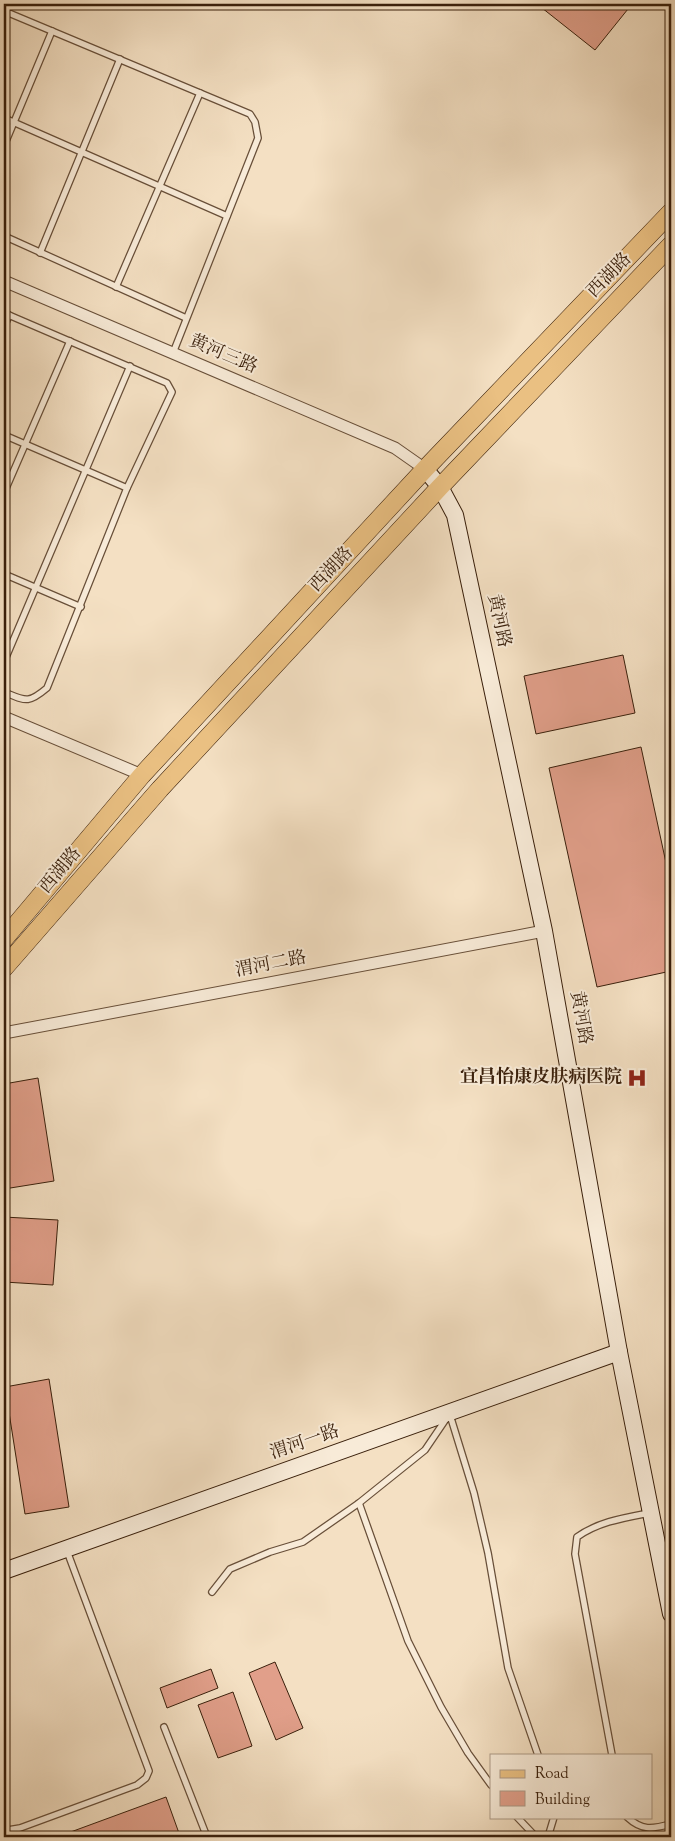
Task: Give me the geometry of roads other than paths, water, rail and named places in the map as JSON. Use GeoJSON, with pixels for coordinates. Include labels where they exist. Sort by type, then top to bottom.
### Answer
{"type":"FeatureCollection","features":[{"type":"Feature","properties":{"kind":"main road","name":"西湖路"},"geometry":{"type":"LineString","coordinates":[[4,939],[142,775],[425,469],[671,212]]}},
{"type":"Feature","properties":{"kind":"main road","name":"西湖路"},"geometry":{"type":"LineString","coordinates":[[4,968],[160,789],[440,487],[671,245]]}},
{"type":"Feature","properties":{"kind":"main road","name":"黄河路"},"geometry":{"type":"LineString","coordinates":[[425,469],[440,487],[455,515],[544,931],[619,1352],[671,1614]]}},
{"type":"Feature","properties":{"kind":"main road","name":"渭河一路"},"geometry":{"type":"LineString","coordinates":[[4,1571],[619,1352]]}},
{"type":"Feature","properties":{"kind":"street","name":"黄河三路"},"geometry":{"type":"LineString","coordinates":[[4,281],[395,448],[425,469]]}},
{"type":"Feature","properties":{"kind":"street"},"geometry":{"type":"LineString","coordinates":[[4,717],[142,775]]}},
{"type":"Feature","properties":{"kind":"street","name":"渭河二路"},"geometry":{"type":"LineString","coordinates":[[4,1033],[544,931]]}},
{"type":"Feature","properties":{"kind":"lane"},"geometry":{"type":"LineString","coordinates":[[4,11],[250,114],[255,122],[258,138],[173,353]]}},
{"type":"Feature","properties":{"kind":"lane"},"geometry":{"type":"LineString","coordinates":[[4,146],[52,31]]}},
{"type":"Feature","properties":{"kind":"lane"},"geometry":{"type":"LineString","coordinates":[[40,254],[120,59]]}},
{"type":"Feature","properties":{"kind":"lane"},"geometry":{"type":"LineString","coordinates":[[116,287],[200,93]]}},
{"type":"Feature","properties":{"kind":"lane"},"geometry":{"type":"LineString","coordinates":[[4,118],[227,216]]}},
{"type":"Feature","properties":{"kind":"lane"},"geometry":{"type":"LineString","coordinates":[[4,236],[40,254],[186,318]]}},
{"type":"Feature","properties":{"kind":"lane"},"geometry":{"type":"LineString","coordinates":[[4,328],[7,314],[167,383],[172,392],[127,488],[47,688],[34,699],[22,700],[4,692]]}},
{"type":"Feature","properties":{"kind":"lane"},"geometry":{"type":"LineString","coordinates":[[4,493],[70,341]]}},
{"type":"Feature","properties":{"kind":"lane"},"geometry":{"type":"LineString","coordinates":[[4,662],[130,366]]}},
{"type":"Feature","properties":{"kind":"lane"},"geometry":{"type":"LineString","coordinates":[[4,436],[127,488]]}},
{"type":"Feature","properties":{"kind":"lane"},"geometry":{"type":"LineString","coordinates":[[4,574],[81,606]]}},
{"type":"Feature","properties":{"kind":"lane"},"geometry":{"type":"LineString","coordinates":[[212,1592],[230,1569],[270,1552],[303,1542],[359,1503],[425,1450],[450,1413]]}},
{"type":"Feature","properties":{"kind":"lane"},"geometry":{"type":"LineString","coordinates":[[450,1413],[474,1493],[488,1553],[508,1668],[538,1754]]}},
{"type":"Feature","properties":{"kind":"lane"},"geometry":{"type":"LineString","coordinates":[[359,1503],[408,1641],[441,1707],[468,1753],[490,1784]]}},
{"type":"Feature","properties":{"kind":"lane"},"geometry":{"type":"LineString","coordinates":[[612,1754],[575,1554],[576,1537],[607,1522],[650,1512]]}},
{"type":"Feature","properties":{"kind":"lane"},"geometry":{"type":"LineString","coordinates":[[4,1828],[8,1830],[20,1828],[137,1785],[146,1778],[149,1771],[66,1549]]}},
{"type":"Feature","properties":{"kind":"lane"},"geometry":{"type":"LineString","coordinates":[[164,1727],[207,1837]]}},
{"type":"Feature","properties":{"kind":"lane"},"geometry":{"type":"LineString","coordinates":[[519,1818],[536,1837]]}},
{"type":"Feature","properties":{"kind":"lane"},"geometry":{"type":"LineString","coordinates":[[548,1837],[554,1818]]}},
{"type":"Feature","properties":{"kind":"lane"},"geometry":{"type":"LineString","coordinates":[[628,1818],[636,1825],[652,1829],[671,1824]]}},
{"type":"Feature","properties":{"kind":"place","name":"宜昌怡康皮肤病医院"},"geometry":{"type":"Point","coordinates":[637,1078]}}]}
